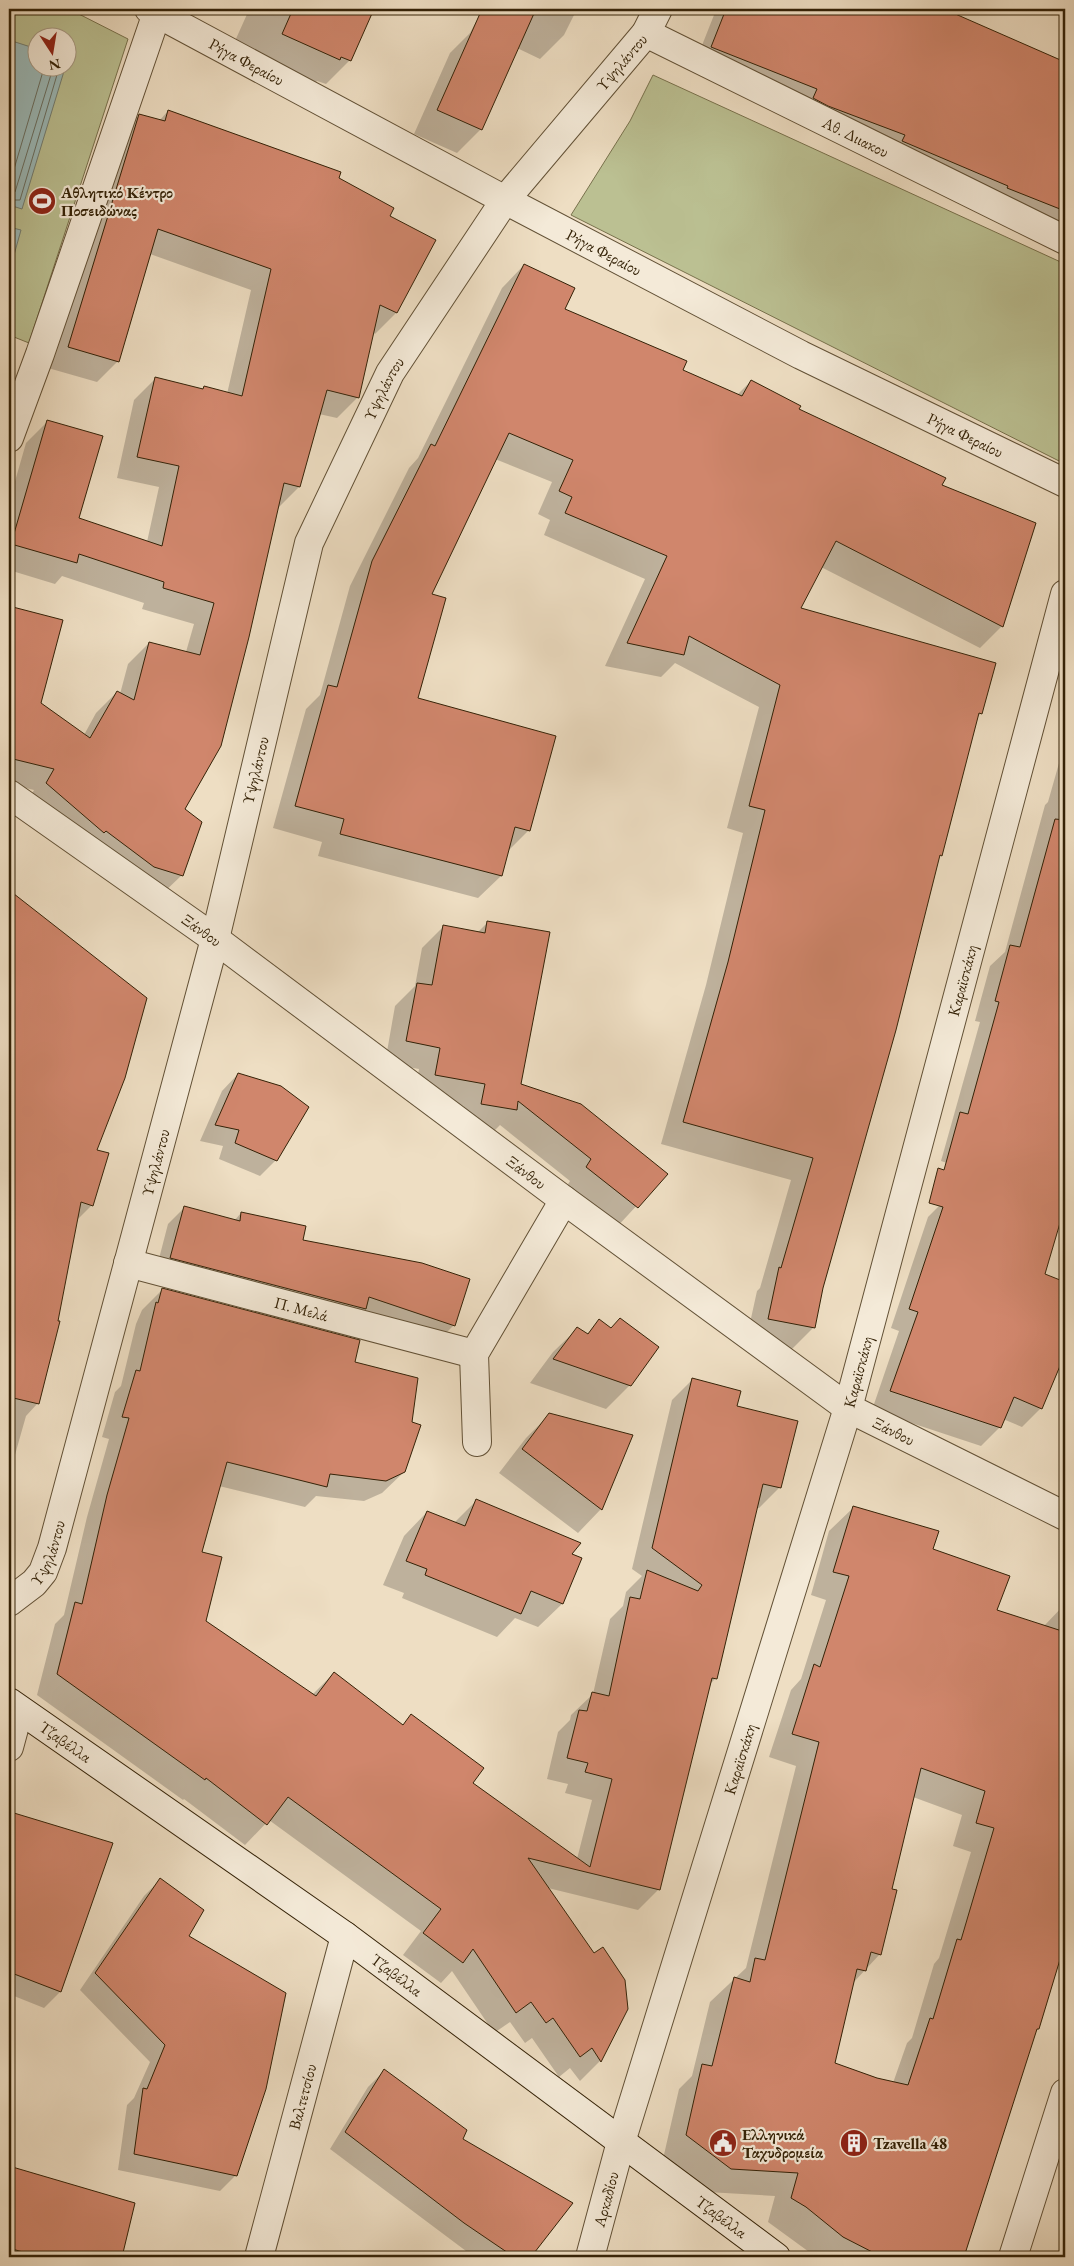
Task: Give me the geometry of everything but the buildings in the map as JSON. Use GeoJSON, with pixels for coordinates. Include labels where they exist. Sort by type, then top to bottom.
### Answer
{"type":"FeatureCollection","features":[{"type":"Feature","properties":{"kind":"street","name":"Υψηλάντου"},"geometry":{"type":"LineString","coordinates":[[9,1602],[34,1583],[43,1572],[52,1548],[215,939],[309,543],[390,373],[505,200],[646,33],[658,9]]}},
{"type":"Feature","properties":{"kind":"street","name":"Ρήγα Φεραίου"},"geometry":{"type":"LineString","coordinates":[[153,11],[505,200],[801,355],[1065,483]]}},
{"type":"Feature","properties":{"kind":"street"},"geometry":{"type":"LineString","coordinates":[[9,438],[43,345],[153,11]]}},
{"type":"Feature","properties":{"kind":"street","name":"Αθ. Διιακου"},"geometry":{"type":"LineString","coordinates":[[646,33],[1065,240]]}},
{"type":"Feature","properties":{"kind":"street","name":"Καραϊσκάκη"},"geometry":{"type":"LineString","coordinates":[[621,2142],[848,1408],[1065,594]]}},
{"type":"Feature","properties":{"kind":"street","name":"Ξάνθου"},"geometry":{"type":"LineString","coordinates":[[9,794],[215,939],[564,1200],[848,1408],[1065,1516]]}},
{"type":"Feature","properties":{"kind":"street"},"geometry":{"type":"LineString","coordinates":[[477,1442],[474,1354],[564,1200]]}},
{"type":"Feature","properties":{"kind":"street","name":"Π. Μελά"},"geometry":{"type":"LineString","coordinates":[[128,1263],[474,1354]]}},
{"type":"Feature","properties":{"kind":"street"},"geometry":{"type":"LineString","coordinates":[[9,1747],[14,1706]]}},
{"type":"Feature","properties":{"kind":"street","name":"Τζαβέλλα"},"geometry":{"type":"LineString","coordinates":[[14,1706],[345,1936],[776,2257]]}},
{"type":"Feature","properties":{"kind":"street","name":"Βαλτετσίου"},"geometry":{"type":"LineString","coordinates":[[259,2257],[345,1936]]}},
{"type":"Feature","properties":{"kind":"street"},"geometry":{"type":"LineString","coordinates":[[1013,2257],[1065,2093]]}},
{"type":"Feature","properties":{"kind":"street","name":"Αρκαδίου"},"geometry":{"type":"LineString","coordinates":[[590,2257],[621,2142]]}},
{"type":"Feature","properties":{"kind":"green space","name":"Αθλητικό Κέντρο Ποσειδώνας"},"geometry":{"type":"Polygon","coordinates":[[[9,9],[69,9],[128,39],[29,343],[9,335],[9,9]]]}},
{"type":"Feature","properties":{"kind":"green space"},"geometry":{"type":"Polygon","coordinates":[[[653,75],[1065,264],[1065,464],[571,215],[630,121],[653,75]]]}},
{"type":"Feature","properties":{"kind":"water"},"geometry":{"type":"Polygon","coordinates":[[[9,40],[28,46],[28,78],[62,78],[22,209],[9,205],[9,40]]]}},
{"type":"Feature","properties":{"kind":"water"},"geometry":{"type":"Polygon","coordinates":[[[9,227],[21,230],[9,273],[9,227]]]}},
{"type":"Feature","properties":{"kind":"place","name":"Αθλητικό Κέντρο Ποσειδώνας"},"geometry":{"type":"Point","coordinates":[42,201]}},
{"type":"Feature","properties":{"kind":"place","name":"Ελληνικά Ταχυδρομεία"},"geometry":{"type":"Point","coordinates":[723,2143]}},
{"type":"Feature","properties":{"kind":"place","name":"Tzavella 48"},"geometry":{"type":"Point","coordinates":[854,2143]}}]}
